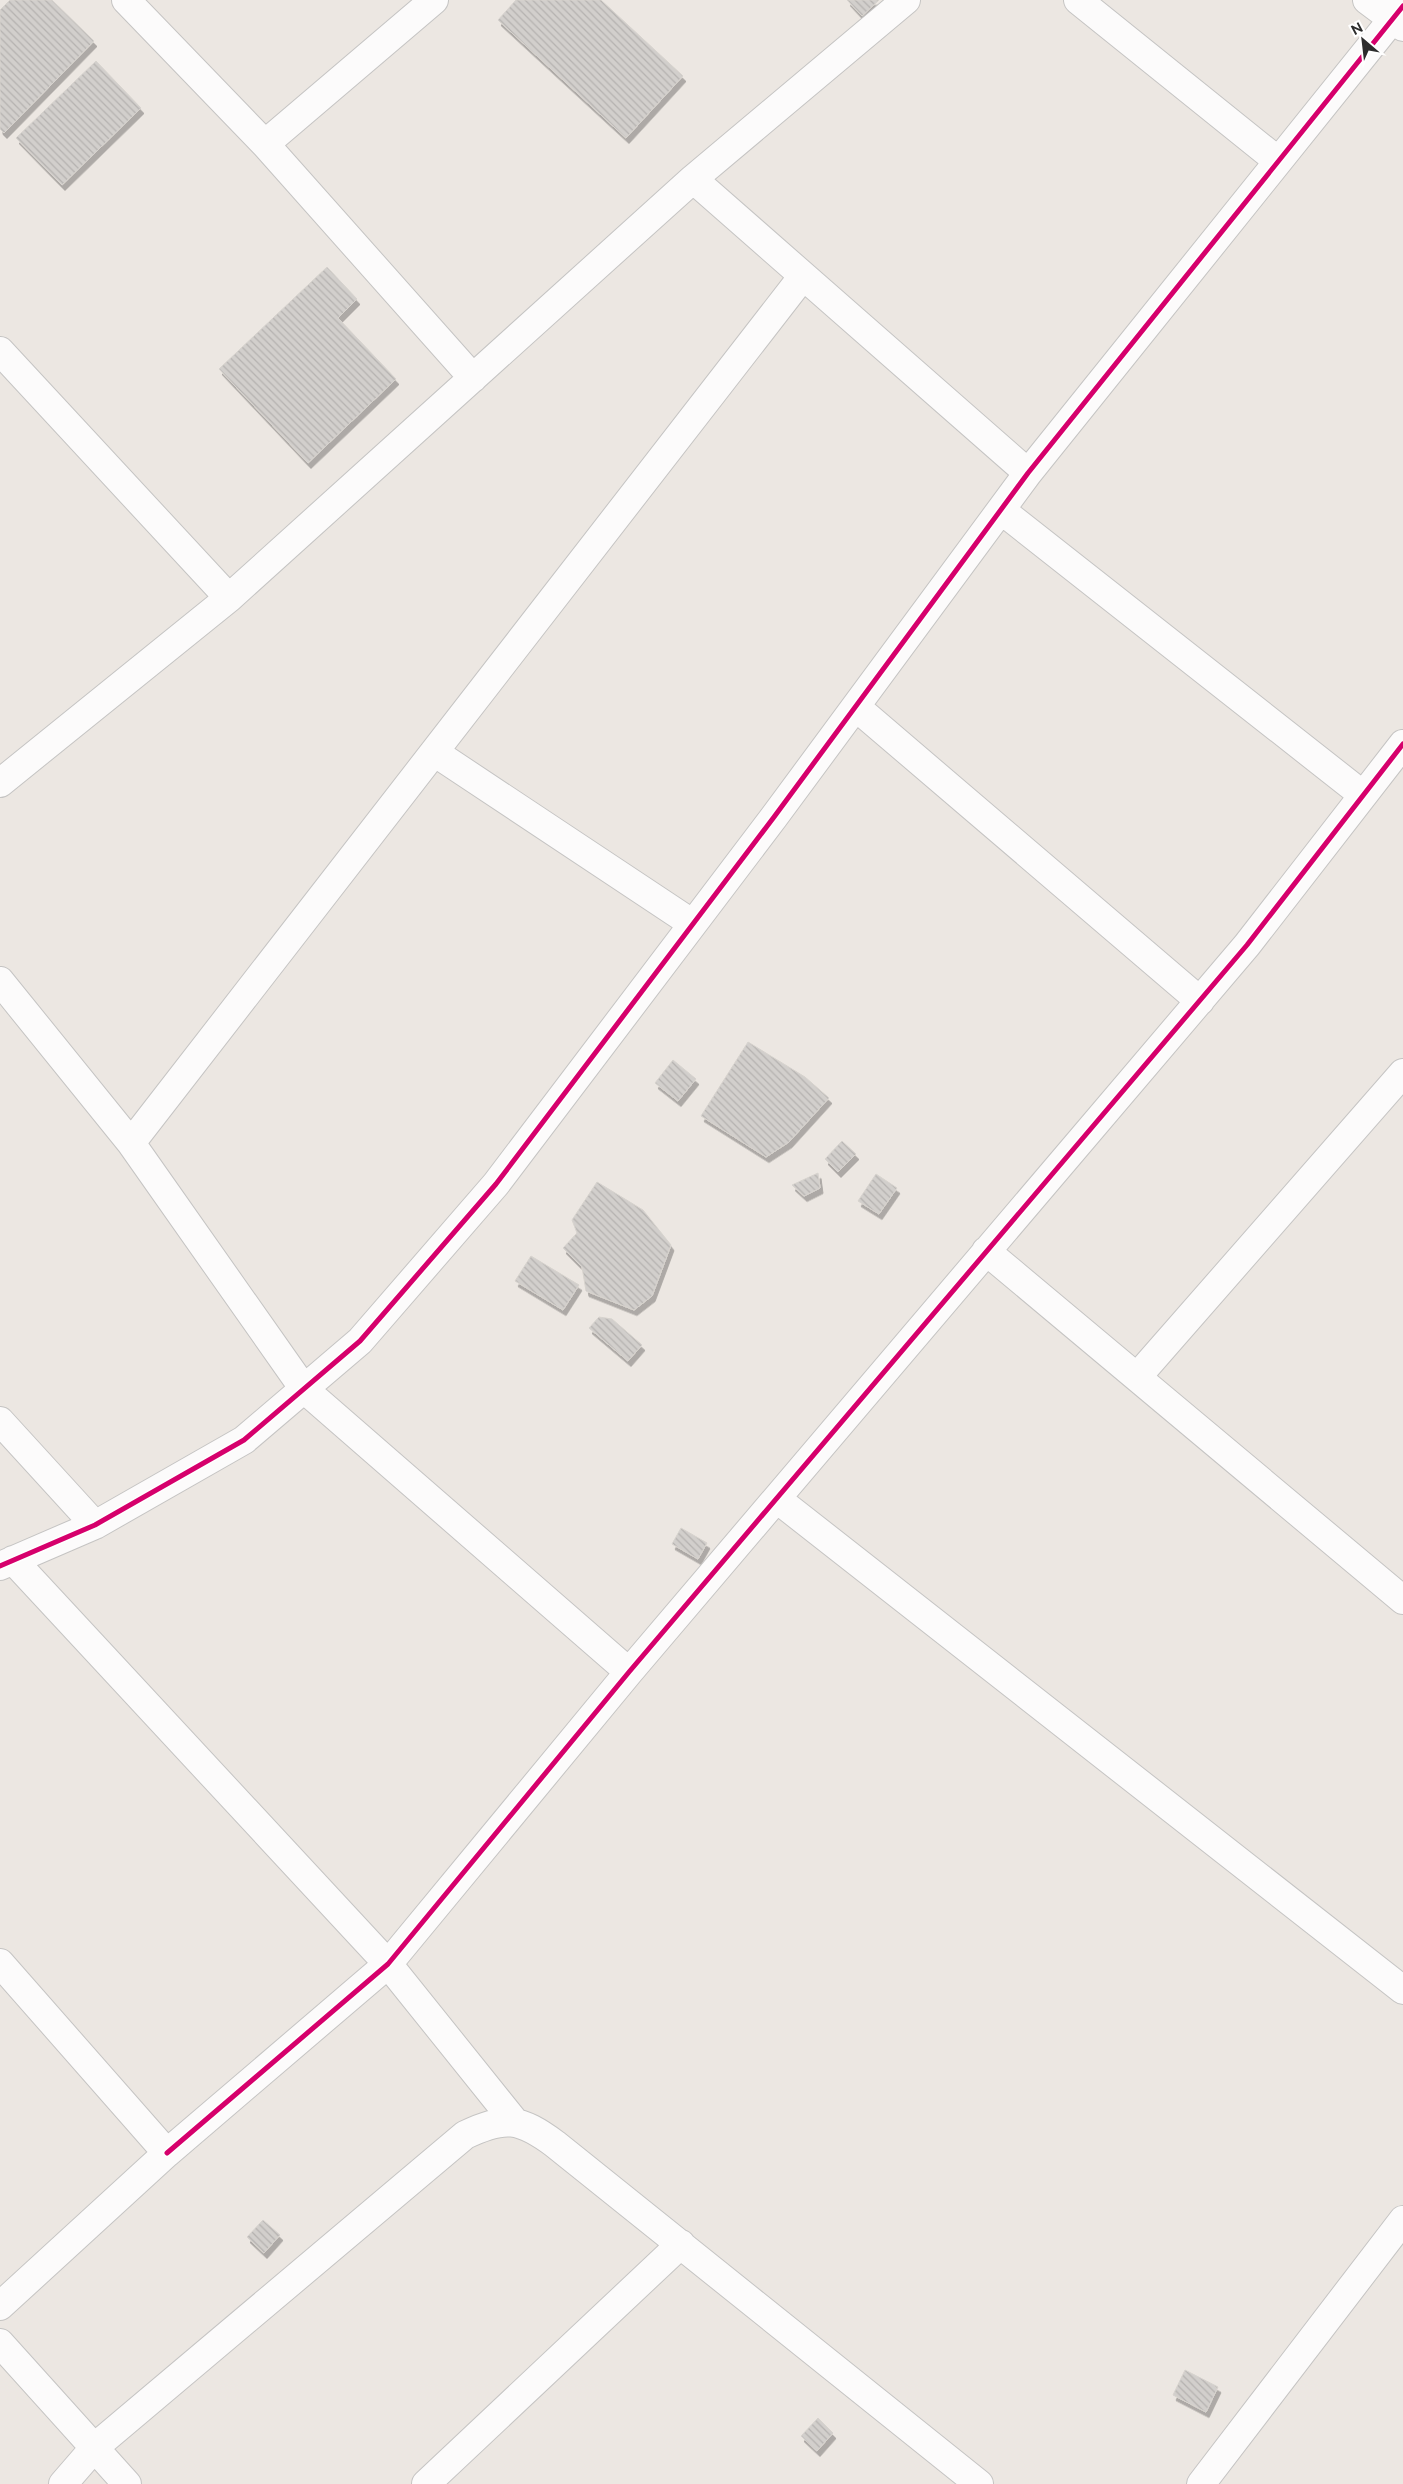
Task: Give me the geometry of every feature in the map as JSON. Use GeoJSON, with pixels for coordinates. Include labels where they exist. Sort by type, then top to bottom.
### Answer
{"type":"FeatureCollection","features":[{"type":"Feature","properties":{"kind":"street"},"geometry":{"type":"LineString","coordinates":[[126,0],[265,144],[473,378]]}},
{"type":"Feature","properties":{"kind":"street"},"geometry":{"type":"LineString","coordinates":[[265,144],[434,0]]}},
{"type":"Feature","properties":{"kind":"street"},"geometry":{"type":"LineString","coordinates":[[0,783],[229,598],[693,179],[906,0]]}},
{"type":"Feature","properties":{"kind":"street"},"geometry":{"type":"LineString","coordinates":[[1078,0],[1278,161]]}},
{"type":"Feature","properties":{"kind":"street"},"geometry":{"type":"LineString","coordinates":[[514,2121],[388,1964],[7,1563],[95,1525],[244,1440],[360,1341],[496,1184],[693,924],[1028,473],[1278,161],[1400,17],[1367,0]]}},
{"type":"Feature","properties":{"kind":"street"},"geometry":{"type":"LineString","coordinates":[[693,179],[1028,473]]}},
{"type":"Feature","properties":{"kind":"street"},"geometry":{"type":"LineString","coordinates":[[131,1142],[803,276]]}},
{"type":"Feature","properties":{"kind":"street"},"geometry":{"type":"LineString","coordinates":[[0,351],[229,598]]}},
{"type":"Feature","properties":{"kind":"street"},"geometry":{"type":"LineString","coordinates":[[1001,510],[1364,795]]}},
{"type":"Feature","properties":{"kind":"street"},"geometry":{"type":"LineString","coordinates":[[856,706],[1200,1000]]}},
{"type":"Feature","properties":{"kind":"street"},"geometry":{"type":"LineString","coordinates":[[0,2306],[167,2153],[388,1964],[629,1672],[1247,945],[1403,744]]}},
{"type":"Feature","properties":{"kind":"street"},"geometry":{"type":"LineString","coordinates":[[434,752],[693,924]]}},
{"type":"Feature","properties":{"kind":"street"},"geometry":{"type":"LineString","coordinates":[[0,981],[131,1142],[304,1389],[629,1672]]}},
{"type":"Feature","properties":{"kind":"street"},"geometry":{"type":"LineString","coordinates":[[1137,1377],[1403,1073]]}},
{"type":"Feature","properties":{"kind":"street"},"geometry":{"type":"LineString","coordinates":[[986,1251],[1403,1600]]}},
{"type":"Feature","properties":{"kind":"street"},"geometry":{"type":"LineString","coordinates":[[0,1421],[95,1525]]}},
{"type":"Feature","properties":{"kind":"street"},"geometry":{"type":"LineString","coordinates":[[777,1499],[1403,1990]]}},
{"type":"Feature","properties":{"kind":"street"},"geometry":{"type":"LineString","coordinates":[[0,1963],[167,2153]]}},
{"type":"Feature","properties":{"kind":"street"},"geometry":{"type":"LineString","coordinates":[[63,2484],[95,2447],[465,2135],[488,2124],[514,2121],[536,2130],[549,2139],[979,2484]]}},
{"type":"Feature","properties":{"kind":"street"},"geometry":{"type":"LineString","coordinates":[[1201,2484],[1403,2220]]}},
{"type":"Feature","properties":{"kind":"street"},"geometry":{"type":"LineString","coordinates":[[426,2484],[681,2244]]}},
{"type":"Feature","properties":{"kind":"street"},"geometry":{"type":"LineString","coordinates":[[0,2342],[127,2484]]}},
{"type":"Feature","properties":{"kind":"building"},"geometry":{"type":"Polygon","coordinates":[[[10,0],[52,0],[94,41],[4,133],[0,129],[0,10],[10,0]]]}},
{"type":"Feature","properties":{"kind":"building"},"geometry":{"type":"Polygon","coordinates":[[[516,0],[601,0],[683,76],[626,138],[498,20],[516,0]]]}},
{"type":"Feature","properties":{"kind":"building"},"geometry":{"type":"Polygon","coordinates":[[[847,0],[879,0],[862,16],[847,0]]]}},
{"type":"Feature","properties":{"kind":"building"},"geometry":{"type":"Polygon","coordinates":[[[96,61],[141,108],[62,185],[16,138],[96,61]]]}},
{"type":"Feature","properties":{"kind":"building"},"geometry":{"type":"Polygon","coordinates":[[[327,267],[357,299],[338,318],[396,379],[308,463],[219,369],[327,267]]]}},
{"type":"Feature","properties":{"kind":"building"},"geometry":{"type":"Polygon","coordinates":[[[748,1042],[805,1077],[829,1098],[789,1142],[766,1157],[701,1116],[748,1042]]]}},
{"type":"Feature","properties":{"kind":"building"},"geometry":{"type":"Polygon","coordinates":[[[673,1060],[696,1079],[678,1101],[655,1083],[673,1060]]]}},
{"type":"Feature","properties":{"kind":"building"},"geometry":{"type":"Polygon","coordinates":[[[842,1141],[856,1154],[838,1172],[825,1159],[842,1141]]]}},
{"type":"Feature","properties":{"kind":"building"},"geometry":{"type":"Polygon","coordinates":[[[818,1173],[820,1188],[804,1196],[792,1185],[818,1173]]]}},
{"type":"Feature","properties":{"kind":"building"},"geometry":{"type":"Polygon","coordinates":[[[876,1174],[897,1188],[879,1214],[858,1201],[876,1174]]]}},
{"type":"Feature","properties":{"kind":"building"},"geometry":{"type":"Polygon","coordinates":[[[597,1182],[643,1210],[671,1245],[652,1296],[634,1310],[586,1291],[582,1267],[563,1248],[577,1233],[572,1220],[597,1182]]]}},
{"type":"Feature","properties":{"kind":"building"},"geometry":{"type":"Polygon","coordinates":[[[531,1256],[579,1285],[563,1310],[515,1281],[531,1256]]]}},
{"type":"Feature","properties":{"kind":"building"},"geometry":{"type":"Polygon","coordinates":[[[599,1317],[612,1319],[642,1345],[628,1361],[589,1328],[599,1317]]]}},
{"type":"Feature","properties":{"kind":"building"},"geometry":{"type":"Polygon","coordinates":[[[681,1528],[707,1543],[698,1559],[672,1544],[681,1528]]]}},
{"type":"Feature","properties":{"kind":"building"},"geometry":{"type":"Polygon","coordinates":[[[263,2220],[280,2235],[264,2253],[247,2237],[263,2220]]]}},
{"type":"Feature","properties":{"kind":"building"},"geometry":{"type":"Polygon","coordinates":[[[1185,2370],[1218,2387],[1206,2412],[1173,2395],[1185,2370]]]}},
{"type":"Feature","properties":{"kind":"building"},"geometry":{"type":"Polygon","coordinates":[[[818,2418],[833,2433],[817,2451],[801,2436],[818,2418]]]}},
{"type":"Feature","properties":{"kind":"cycle path"},"geometry":{"type":"LineString","coordinates":[[0,1566],[95,1525],[244,1440],[360,1341],[496,1184],[774,817],[1028,473],[1403,6]]}},
{"type":"Feature","properties":{"kind":"cycle path"},"geometry":{"type":"LineString","coordinates":[[167,2153],[388,1964],[629,1672],[1247,945],[1403,744]]}}]}
